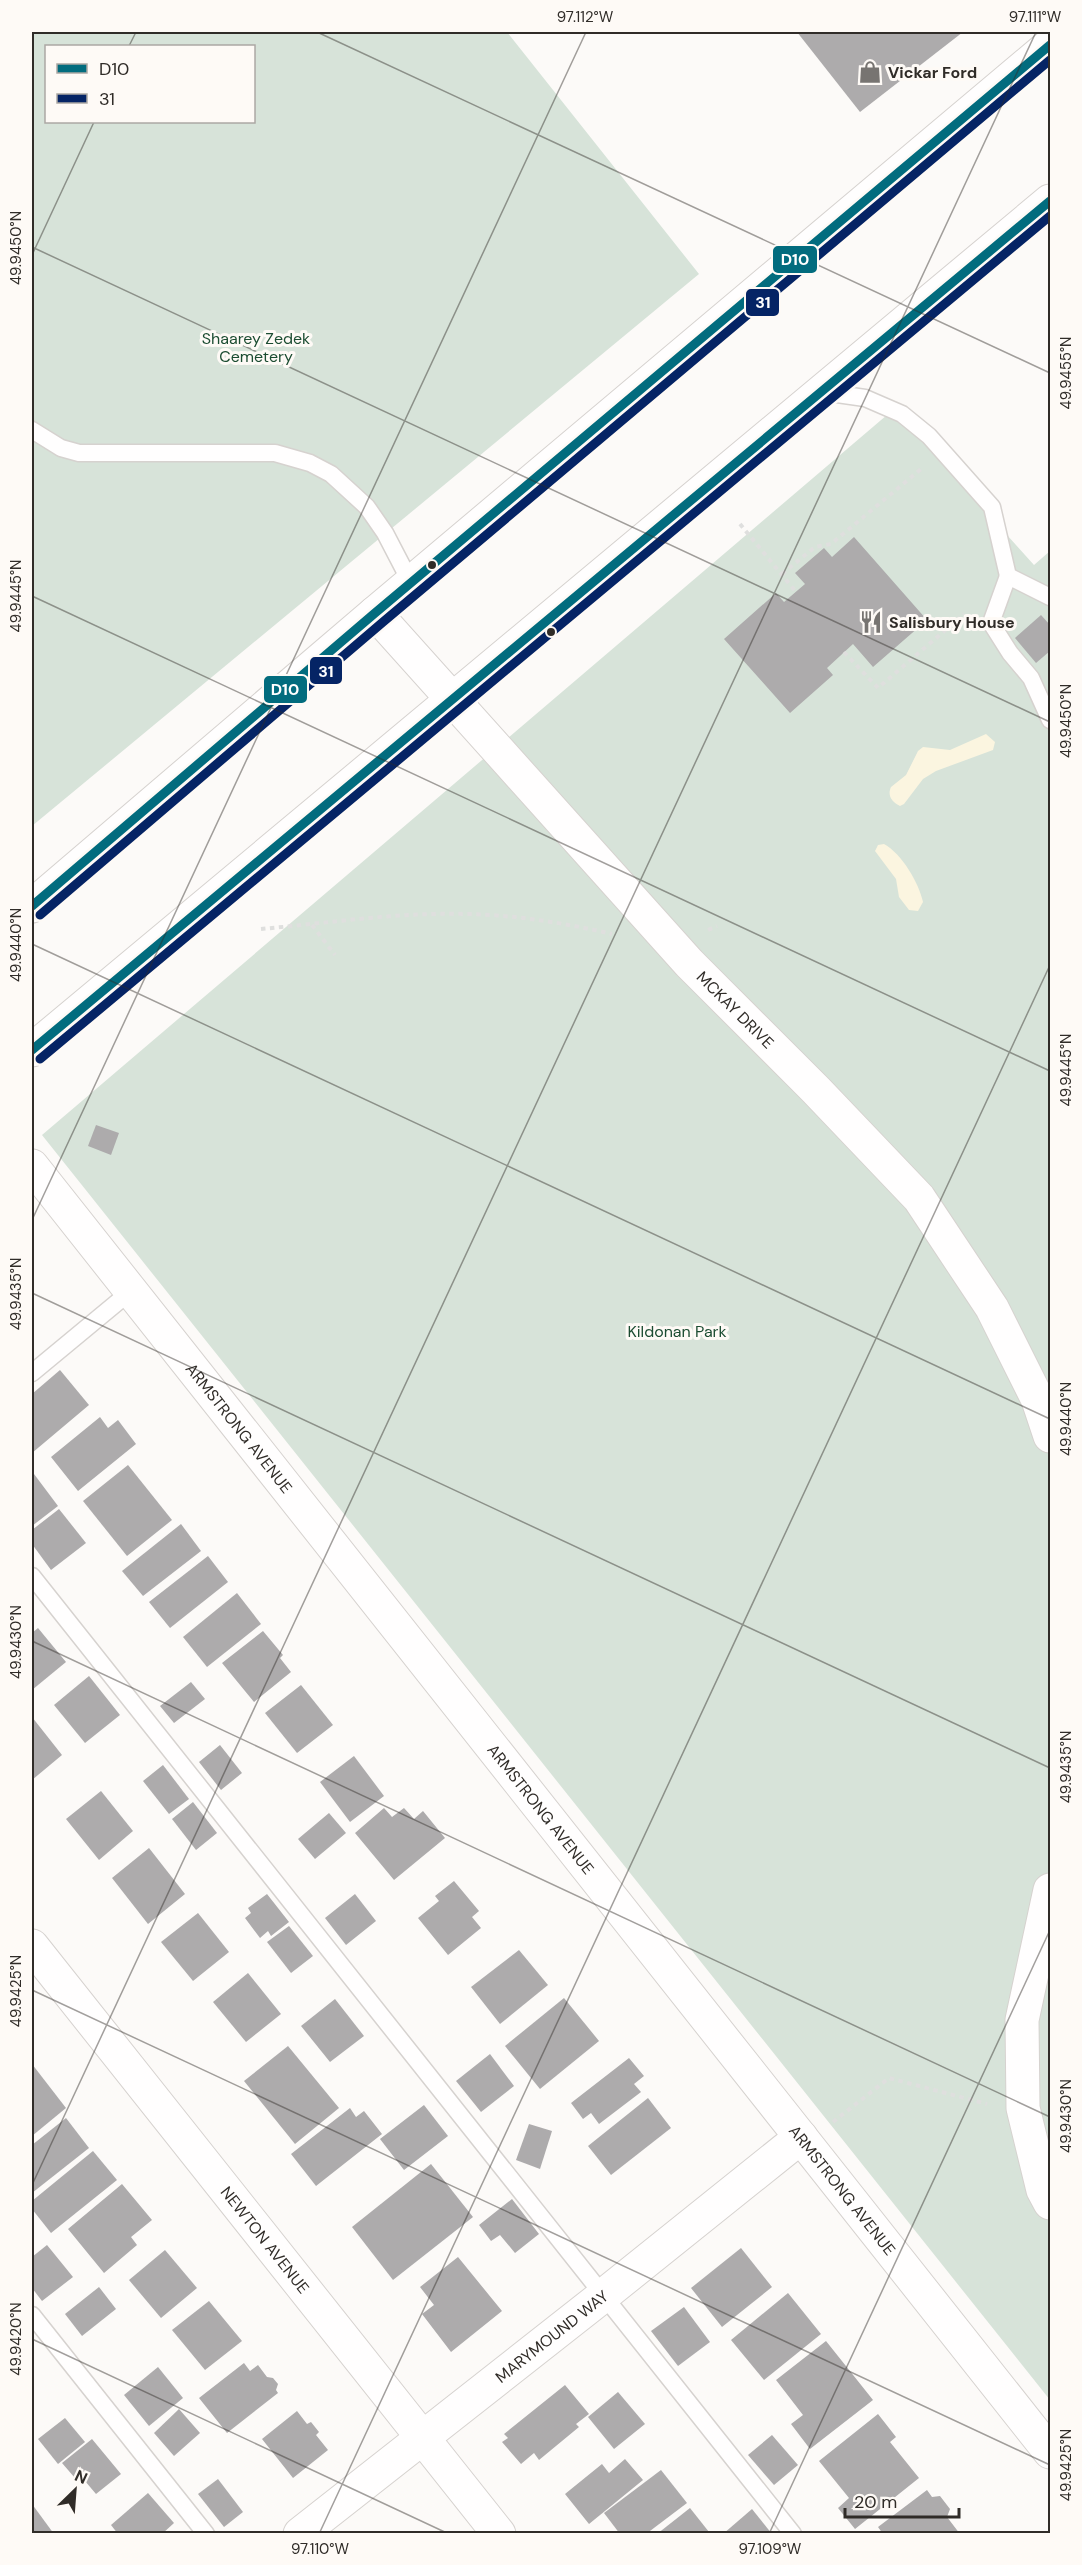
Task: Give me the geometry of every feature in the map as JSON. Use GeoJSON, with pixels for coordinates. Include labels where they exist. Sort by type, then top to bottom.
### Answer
{"type":"FeatureCollection","features":[{"type":"Feature","properties":{"kind":"street"},"geometry":{"type":"LineString","coordinates":[[32,906],[375,613],[1050,45]]}},
{"type":"Feature","properties":{"kind":"street"},"geometry":{"type":"LineString","coordinates":[[32,1050],[1050,201]]}},
{"type":"Feature","properties":{"kind":"street","name":"MCKAY DRIVE"},"geometry":{"type":"LineString","coordinates":[[375,613],[667,938],[919,1198],[992,1308],[1038,1400],[1050,1436]]}},
{"type":"Feature","properties":{"kind":"street","name":"ARMSTRONG AVENUE"},"geometry":{"type":"LineString","coordinates":[[32,1166],[1050,2451]]}},
{"type":"Feature","properties":{"kind":"street"},"geometry":{"type":"LineString","coordinates":[[1050,1890],[1022,2020],[1023,2108],[1043,2190],[1050,2203]]}},
{"type":"Feature","properties":{"kind":"street","name":"NEWTON AVENUE"},"geometry":{"type":"LineString","coordinates":[[32,1946],[499,2534]]}},
{"type":"Feature","properties":{"kind":"street","name":"MARYMOUND WAY"},"geometry":{"type":"LineString","coordinates":[[300,2534],[801,2137]]}},
{"type":"Feature","properties":{"kind":"lane"},"geometry":{"type":"LineString","coordinates":[[823,392],[865,398],[902,414],[928,436],[992,507],[1008,576],[991,623],[1010,653],[1031,678],[1050,720]]}},
{"type":"Feature","properties":{"kind":"lane"},"geometry":{"type":"LineString","coordinates":[[32,430],[61,448],[79,453],[275,453],[310,464],[331,474],[367,507],[385,532],[411,583]]}},
{"type":"Feature","properties":{"kind":"lane"},"geometry":{"type":"LineString","coordinates":[[1008,576],[1050,597]]}},
{"type":"Feature","properties":{"kind":"lane"},"geometry":{"type":"LineString","coordinates":[[32,1373],[131,1291]]}},
{"type":"Feature","properties":{"kind":"lane"},"geometry":{"type":"LineString","coordinates":[[32,1576],[793,2534]]}},
{"type":"Feature","properties":{"kind":"lane"},"geometry":{"type":"LineString","coordinates":[[32,2315],[206,2534]]}},
{"type":"Feature","properties":{"kind":"path"},"geometry":{"type":"LineString","coordinates":[[782,574],[815,547],[831,544],[942,451]]}},
{"type":"Feature","properties":{"kind":"path"},"geometry":{"type":"LineString","coordinates":[[740,524],[796,592]]}},
{"type":"Feature","properties":{"kind":"path"},"geometry":{"type":"LineString","coordinates":[[844,652],[878,688],[967,612]]}},
{"type":"Feature","properties":{"kind":"path"},"geometry":{"type":"LineString","coordinates":[[261,928],[416,915],[467,914],[518,917],[623,936],[667,938],[701,933],[717,926]]}},
{"type":"Feature","properties":{"kind":"path"},"geometry":{"type":"LineString","coordinates":[[312,924],[335,955]]}},
{"type":"Feature","properties":{"kind":"path"},"geometry":{"type":"LineString","coordinates":[[801,2137],[815,2136],[889,2078],[1004,2108],[1023,2108]]}},
{"type":"Feature","properties":{"kind":"green space","name":"Shaarey Zedek Cemetery"},"geometry":{"type":"Polygon","coordinates":[[[32,32],[507,32],[699,274],[32,826],[32,32]]]}},
{"type":"Feature","properties":{"kind":"green space","name":"Kildonan Park"},"geometry":{"type":"Polygon","coordinates":[[[894,409],[1034,565],[1050,551],[1050,2400],[42,1135],[894,409]]]}},
{"type":"Feature","properties":{"kind":"sand"},"geometry":{"type":"Polygon","coordinates":[[[986,734],[995,742],[993,750],[936,771],[923,779],[900,806],[891,798],[891,787],[906,775],[918,751],[923,747],[950,750],[986,734]]]}},
{"type":"Feature","properties":{"kind":"sand"},"geometry":{"type":"Polygon","coordinates":[[[884,844],[897,855],[914,878],[923,902],[918,911],[909,910],[899,897],[896,879],[875,851],[878,845],[884,844]]]}},
{"type":"Feature","properties":{"kind":"building","name":"Vickar Ford"},"geometry":{"type":"Polygon","coordinates":[[[797,32],[963,32],[860,112],[797,32]]]}},
{"type":"Feature","properties":{"kind":"building"},"geometry":{"type":"Polygon","coordinates":[[[854,537],[927,620],[873,667],[853,644],[827,668],[833,675],[790,713],[724,639],[776,593],[784,602],[805,584],[795,573],[824,548],[832,557],[854,537]]]}},
{"type":"Feature","properties":{"kind":"building"},"geometry":{"type":"Polygon","coordinates":[[[1041,615],[1050,625],[1050,651],[1036,663],[1015,638],[1041,615]]]}},
{"type":"Feature","properties":{"kind":"building"},"geometry":{"type":"Polygon","coordinates":[[[96,1125],[119,1133],[111,1155],[88,1146],[96,1125]]]}},
{"type":"Feature","properties":{"kind":"building"},"geometry":{"type":"Polygon","coordinates":[[[60,1370],[89,1405],[32,1453],[32,1394],[60,1370]]]}},
{"type":"Feature","properties":{"kind":"building"},"geometry":{"type":"Polygon","coordinates":[[[100,1417],[108,1428],[118,1420],[136,1444],[78,1491],[51,1457],[100,1417]]]}},
{"type":"Feature","properties":{"kind":"building"},"geometry":{"type":"Polygon","coordinates":[[[128,1465],[172,1520],[127,1556],[83,1501],[128,1465]]]}},
{"type":"Feature","properties":{"kind":"building"},"geometry":{"type":"Polygon","coordinates":[[[34,1474],[58,1506],[32,1526],[32,1476],[34,1474]]]}},
{"type":"Feature","properties":{"kind":"building"},"geometry":{"type":"Polygon","coordinates":[[[59,1509],[86,1543],[51,1570],[32,1544],[32,1530],[59,1509]]]}},
{"type":"Feature","properties":{"kind":"building"},"geometry":{"type":"Polygon","coordinates":[[[181,1524],[201,1551],[143,1596],[122,1571],[181,1524]]]}},
{"type":"Feature","properties":{"kind":"building"},"geometry":{"type":"Polygon","coordinates":[[[208,1556],[228,1582],[170,1628],[149,1602],[208,1556]]]}},
{"type":"Feature","properties":{"kind":"building"},"geometry":{"type":"Polygon","coordinates":[[[237,1593],[261,1624],[207,1667],[183,1637],[237,1593]]]}},
{"type":"Feature","properties":{"kind":"building"},"geometry":{"type":"Polygon","coordinates":[[[38,1628],[66,1662],[32,1690],[32,1633],[38,1628]]]}},
{"type":"Feature","properties":{"kind":"building"},"geometry":{"type":"Polygon","coordinates":[[[263,1631],[283,1655],[280,1658],[291,1672],[254,1702],[222,1663],[263,1631]]]}},
{"type":"Feature","properties":{"kind":"building"},"geometry":{"type":"Polygon","coordinates":[[[89,1676],[120,1715],[85,1743],[54,1705],[89,1676]]]}},
{"type":"Feature","properties":{"kind":"building"},"geometry":{"type":"Polygon","coordinates":[[[191,1682],[205,1699],[174,1723],[160,1706],[191,1682]]]}},
{"type":"Feature","properties":{"kind":"building"},"geometry":{"type":"Polygon","coordinates":[[[301,1685],[333,1725],[297,1753],[265,1713],[301,1685]]]}},
{"type":"Feature","properties":{"kind":"building"},"geometry":{"type":"Polygon","coordinates":[[[32,1717],[62,1755],[32,1780],[32,1717]]]}},
{"type":"Feature","properties":{"kind":"building"},"geometry":{"type":"Polygon","coordinates":[[[220,1745],[242,1773],[221,1790],[199,1762],[220,1745]]]}},
{"type":"Feature","properties":{"kind":"building"},"geometry":{"type":"Polygon","coordinates":[[[354,1756],[384,1796],[350,1822],[320,1782],[354,1756]]]}},
{"type":"Feature","properties":{"kind":"building"},"geometry":{"type":"Polygon","coordinates":[[[163,1765],[189,1799],[169,1814],[143,1781],[163,1765]]]}},
{"type":"Feature","properties":{"kind":"building"},"geometry":{"type":"Polygon","coordinates":[[[101,1791],[133,1831],[99,1860],[66,1819],[101,1791]]]}},
{"type":"Feature","properties":{"kind":"building"},"geometry":{"type":"Polygon","coordinates":[[[193,1802],[217,1833],[196,1850],[172,1819],[193,1802]]]}},
{"type":"Feature","properties":{"kind":"building"},"geometry":{"type":"Polygon","coordinates":[[[384,1808],[392,1817],[404,1808],[414,1819],[423,1811],[445,1838],[394,1880],[355,1833],[384,1808]]]}},
{"type":"Feature","properties":{"kind":"building"},"geometry":{"type":"Polygon","coordinates":[[[329,1813],[346,1833],[315,1859],[298,1839],[329,1813]]]}},
{"type":"Feature","properties":{"kind":"building"},"geometry":{"type":"Polygon","coordinates":[[[149,1848],[185,1894],[148,1924],[112,1878],[149,1848]]]}},
{"type":"Feature","properties":{"kind":"building"},"geometry":{"type":"Polygon","coordinates":[[[454,1881],[479,1911],[472,1917],[481,1928],[448,1955],[418,1918],[439,1901],[435,1896],[454,1881]]]}},
{"type":"Feature","properties":{"kind":"building"},"geometry":{"type":"Polygon","coordinates":[[[267,1894],[289,1922],[271,1936],[268,1931],[260,1938],[245,1918],[251,1913],[248,1908],[267,1894]]]}},
{"type":"Feature","properties":{"kind":"building"},"geometry":{"type":"Polygon","coordinates":[[[355,1894],[376,1921],[346,1945],[325,1918],[355,1894]]]}},
{"type":"Feature","properties":{"kind":"building"},"geometry":{"type":"Polygon","coordinates":[[[198,1913],[229,1952],[193,1981],[161,1942],[198,1913]]]}},
{"type":"Feature","properties":{"kind":"building"},"geometry":{"type":"Polygon","coordinates":[[[289,1926],[313,1956],[291,1973],[267,1942],[289,1926]]]}},
{"type":"Feature","properties":{"kind":"building"},"geometry":{"type":"Polygon","coordinates":[[[519,1950],[548,1985],[500,2024],[471,1987],[519,1950]]]}},
{"type":"Feature","properties":{"kind":"building"},"geometry":{"type":"Polygon","coordinates":[[[248,1973],[281,2014],[246,2042],[213,2002],[248,1973]]]}},
{"type":"Feature","properties":{"kind":"building"},"geometry":{"type":"Polygon","coordinates":[[[564,1998],[599,2041],[540,2089],[505,2046],[564,1998]]]}},
{"type":"Feature","properties":{"kind":"building"},"geometry":{"type":"Polygon","coordinates":[[[335,1999],[364,2036],[330,2062],[301,2026],[335,1999]]]}},
{"type":"Feature","properties":{"kind":"building"},"geometry":{"type":"Polygon","coordinates":[[[288,2046],[339,2108],[295,2144],[244,2081],[288,2046]]]}},
{"type":"Feature","properties":{"kind":"building"},"geometry":{"type":"Polygon","coordinates":[[[490,2054],[514,2086],[481,2112],[456,2081],[490,2054]]]}},
{"type":"Feature","properties":{"kind":"building"},"geometry":{"type":"Polygon","coordinates":[[[629,2058],[644,2076],[634,2084],[641,2092],[599,2124],[591,2113],[583,2119],[571,2103],[629,2058]]]}},
{"type":"Feature","properties":{"kind":"building"},"geometry":{"type":"Polygon","coordinates":[[[32,2064],[66,2108],[32,2136],[32,2064]]]}},
{"type":"Feature","properties":{"kind":"building"},"geometry":{"type":"Polygon","coordinates":[[[648,2098],[671,2128],[611,2175],[588,2146],[648,2098]]]}},
{"type":"Feature","properties":{"kind":"building"},"geometry":{"type":"Polygon","coordinates":[[[424,2105],[448,2136],[404,2170],[380,2139],[424,2105]]]}},
{"type":"Feature","properties":{"kind":"building"},"geometry":{"type":"Polygon","coordinates":[[[350,2108],[356,2117],[364,2111],[382,2134],[316,2186],[291,2154],[350,2108]]]}},
{"type":"Feature","properties":{"kind":"building"},"geometry":{"type":"Polygon","coordinates":[[[66,2118],[89,2148],[32,2193],[32,2145],[66,2118]]]}},
{"type":"Feature","properties":{"kind":"building"},"geometry":{"type":"Polygon","coordinates":[[[529,2124],[552,2131],[540,2169],[516,2160],[529,2124]]]}},
{"type":"Feature","properties":{"kind":"building"},"geometry":{"type":"Polygon","coordinates":[[[93,2151],[117,2180],[51,2233],[32,2209],[32,2201],[93,2151]]]}},
{"type":"Feature","properties":{"kind":"building"},"geometry":{"type":"Polygon","coordinates":[[[431,2164],[473,2217],[393,2280],[352,2227],[431,2164]]]}},
{"type":"Feature","properties":{"kind":"building"},"geometry":{"type":"Polygon","coordinates":[[[122,2184],[152,2220],[131,2237],[137,2245],[104,2273],[68,2229],[122,2184]]]}},
{"type":"Feature","properties":{"kind":"building"},"geometry":{"type":"Polygon","coordinates":[[[512,2199],[539,2234],[515,2253],[500,2235],[491,2241],[479,2225],[512,2199]]]}},
{"type":"Feature","properties":{"kind":"building"},"geometry":{"type":"Polygon","coordinates":[[[47,2245],[73,2277],[42,2301],[32,2288],[32,2257],[47,2245]]]}},
{"type":"Feature","properties":{"kind":"building"},"geometry":{"type":"Polygon","coordinates":[[[741,2248],[772,2287],[722,2327],[691,2288],[741,2248]]]}},
{"type":"Feature","properties":{"kind":"building"},"geometry":{"type":"Polygon","coordinates":[[[165,2250],[197,2288],[161,2318],[129,2280],[165,2250]]]}},
{"type":"Feature","properties":{"kind":"building"},"geometry":{"type":"Polygon","coordinates":[[[458,2257],[502,2311],[451,2352],[422,2314],[434,2305],[420,2287],[458,2257]]]}},
{"type":"Feature","properties":{"kind":"building"},"geometry":{"type":"Polygon","coordinates":[[[99,2287],[116,2309],[82,2336],[65,2314],[99,2287]]]}},
{"type":"Feature","properties":{"kind":"building"},"geometry":{"type":"Polygon","coordinates":[[[788,2293],[821,2334],[764,2380],[731,2340],[788,2293]]]}},
{"type":"Feature","properties":{"kind":"building"},"geometry":{"type":"Polygon","coordinates":[[[209,2301],[242,2341],[205,2370],[172,2330],[209,2301]]]}},
{"type":"Feature","properties":{"kind":"building"},"geometry":{"type":"Polygon","coordinates":[[[684,2307],[710,2342],[678,2366],[651,2331],[684,2307]]]}},
{"type":"Feature","properties":{"kind":"building"},"geometry":{"type":"Polygon","coordinates":[[[826,2341],[873,2400],[810,2449],[791,2424],[803,2415],[776,2380],[826,2341]]]}},
{"type":"Feature","properties":{"kind":"building"},"geometry":{"type":"Polygon","coordinates":[[[244,2363],[250,2371],[258,2365],[267,2377],[273,2378],[278,2384],[276,2390],[278,2393],[227,2433],[199,2398],[244,2363]]]}},
{"type":"Feature","properties":{"kind":"building"},"geometry":{"type":"Polygon","coordinates":[[[158,2367],[183,2398],[149,2426],[124,2395],[158,2367]]]}},
{"type":"Feature","properties":{"kind":"building"},"geometry":{"type":"Polygon","coordinates":[[[565,2385],[589,2414],[576,2424],[579,2427],[539,2460],[534,2453],[521,2464],[502,2442],[508,2438],[504,2434],[565,2385]]]}},
{"type":"Feature","properties":{"kind":"building"},"geometry":{"type":"Polygon","coordinates":[[[618,2392],[645,2424],[614,2449],[588,2417],[618,2392]]]}},
{"type":"Feature","properties":{"kind":"building"},"geometry":{"type":"Polygon","coordinates":[[[179,2409],[200,2433],[174,2456],[154,2433],[179,2409]]]}},
{"type":"Feature","properties":{"kind":"building"},"geometry":{"type":"Polygon","coordinates":[[[297,2411],[307,2424],[311,2422],[319,2432],[316,2435],[328,2450],[293,2478],[262,2439],[297,2411]]]}},
{"type":"Feature","properties":{"kind":"building"},"geometry":{"type":"Polygon","coordinates":[[[878,2414],[896,2437],[890,2442],[919,2478],[855,2529],[838,2508],[849,2498],[819,2461],[878,2414]]]}},
{"type":"Feature","properties":{"kind":"building"},"geometry":{"type":"Polygon","coordinates":[[[65,2418],[85,2442],[58,2464],[38,2439],[65,2418]]]}},
{"type":"Feature","properties":{"kind":"building"},"geometry":{"type":"Polygon","coordinates":[[[772,2435],[798,2465],[774,2485],[748,2455],[772,2435]]]}},
{"type":"Feature","properties":{"kind":"building"},"geometry":{"type":"Polygon","coordinates":[[[92,2439],[121,2474],[96,2494],[85,2481],[81,2485],[62,2463],[92,2439]]]}},
{"type":"Feature","properties":{"kind":"building"},"geometry":{"type":"Polygon","coordinates":[[[625,2459],[643,2480],[589,2524],[565,2494],[602,2464],[609,2473],[625,2459]]]}},
{"type":"Feature","properties":{"kind":"building"},"geometry":{"type":"Polygon","coordinates":[[[661,2470],[687,2503],[646,2534],[620,2534],[604,2513],[661,2470]]]}},
{"type":"Feature","properties":{"kind":"building"},"geometry":{"type":"Polygon","coordinates":[[[218,2479],[243,2512],[224,2527],[198,2494],[218,2479]]]}},
{"type":"Feature","properties":{"kind":"building"},"geometry":{"type":"Polygon","coordinates":[[[927,2490],[932,2497],[940,2496],[950,2509],[947,2517],[960,2534],[883,2534],[878,2527],[927,2490]]]}},
{"type":"Feature","properties":{"kind":"building"},"geometry":{"type":"Polygon","coordinates":[[[148,2493],[174,2523],[162,2534],[118,2534],[111,2525],[148,2493]]]}},
{"type":"Feature","properties":{"kind":"building"},"geometry":{"type":"Polygon","coordinates":[[[32,2504],[54,2534],[32,2534],[32,2504]]]}},
{"type":"Feature","properties":{"kind":"building"},"geometry":{"type":"Polygon","coordinates":[[[690,2508],[709,2532],[707,2534],[657,2534],[690,2508]]]}},
{"type":"Feature","properties":{"kind":"building"},"geometry":{"type":"Polygon","coordinates":[[[752,2509],[772,2534],[723,2534],[752,2509]]]}},
{"type":"Feature","properties":{"kind":"transit line","name":"D10"},"geometry":{"type":"LineString","coordinates":[[32,906],[375,613],[1050,45]]}},
{"type":"Feature","properties":{"kind":"transit line","name":"31"},"geometry":{"type":"LineString","coordinates":[[40,915],[383,622],[1050,60]]}},
{"type":"Feature","properties":{"kind":"transit line","name":"D10"},"geometry":{"type":"LineString","coordinates":[[32,1050],[1050,201]]}},
{"type":"Feature","properties":{"kind":"transit line","name":"31"},"geometry":{"type":"LineString","coordinates":[[40,1059],[1050,216]]}},
{"type":"Feature","properties":{"kind":"place","name":"Vickar Ford"},"geometry":{"type":"Point","coordinates":[870,72]}},
{"type":"Feature","properties":{"kind":"place","name":"Salisbury House"},"geometry":{"type":"Point","coordinates":[871,622]}}]}
